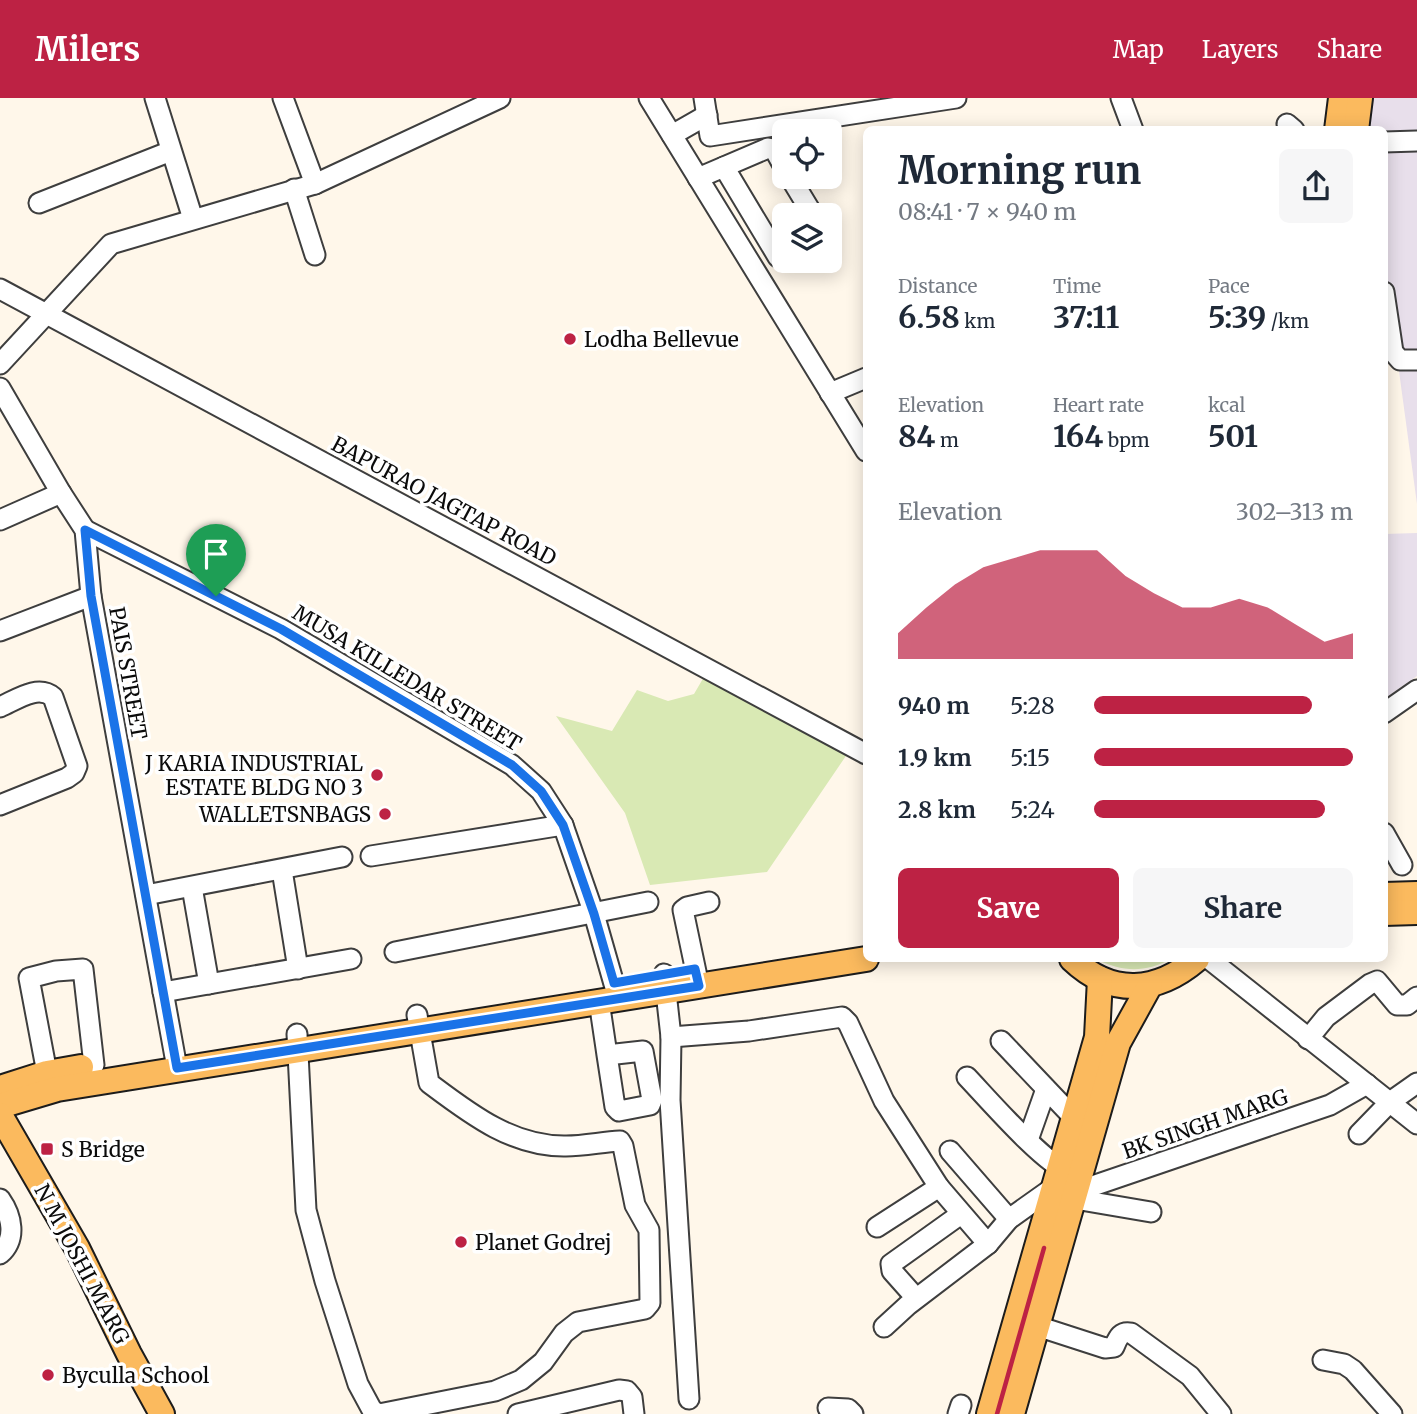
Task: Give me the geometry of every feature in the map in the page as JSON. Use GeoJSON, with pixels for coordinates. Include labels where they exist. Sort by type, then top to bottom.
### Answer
{"type":"FeatureCollection","features":[{"type":"Feature","properties":{"kind":"main road"},"geometry":{"type":"LineString","coordinates":[[1338,126],[1341,98]]}},
{"type":"Feature","properties":{"kind":"main road"},"geometry":{"type":"LineString","coordinates":[[1356,126],[1360,98]]}},
{"type":"Feature","properties":{"kind":"main road"},"geometry":{"type":"LineString","coordinates":[[1388,895],[1417,894]]}},
{"type":"Feature","properties":{"kind":"main road"},"geometry":{"type":"LineString","coordinates":[[1388,913],[1417,912]]}},
{"type":"Feature","properties":{"kind":"main road"},"geometry":{"type":"LineString","coordinates":[[0,1105],[176,1061],[610,994],[863,942]]}},
{"type":"Feature","properties":{"kind":"main road"},"geometry":{"type":"LineString","coordinates":[[697,977],[863,959]]}},
{"type":"Feature","properties":{"kind":"main road"},"geometry":{"type":"LineString","coordinates":[[1075,962],[1100,979],[1125,986],[1150,985],[1178,975],[1193,962]]}},
{"type":"Feature","properties":{"kind":"main road"},"geometry":{"type":"LineString","coordinates":[[1096,1081],[1100,979]]}},
{"type":"Feature","properties":{"kind":"main road"},"geometry":{"type":"LineString","coordinates":[[1012,1414],[1037,1326],[1077,1133],[1096,1081],[1150,985]]}},
{"type":"Feature","properties":{"kind":"main road"},"geometry":{"type":"LineString","coordinates":[[0,1088],[47,1073],[94,1065],[176,1061]]}},
{"type":"Feature","properties":{"kind":"main road","name":"N M JOSHI MARG"},"geometry":{"type":"LineString","coordinates":[[0,1115],[122,1357],[145,1414]]}},
{"type":"Feature","properties":{"kind":"main road","name":"N M JOSHI MARG"},"geometry":{"type":"LineString","coordinates":[[0,1147],[69,1251]]}},
{"type":"Feature","properties":{"kind":"main road"},"geometry":{"type":"LineString","coordinates":[[989,1414],[1066,1186]]}},
{"type":"Feature","properties":{"kind":"main road","name":"N M JOSHI MARG"},"geometry":{"type":"LineString","coordinates":[[122,1357],[162,1414]]}},
{"type":"Feature","properties":{"kind":"street"},"geometry":{"type":"LineString","coordinates":[[155,98],[193,219]]}},
{"type":"Feature","properties":{"kind":"street"},"geometry":{"type":"LineString","coordinates":[[0,364],[111,244],[315,184],[500,98]]}},
{"type":"Feature","properties":{"kind":"street"},"geometry":{"type":"LineString","coordinates":[[649,98],[863,446]]}},
{"type":"Feature","properties":{"kind":"street"},"geometry":{"type":"LineString","coordinates":[[676,143],[956,98]]}},
{"type":"Feature","properties":{"kind":"street"},"geometry":{"type":"LineString","coordinates":[[1121,98],[1132,126]]}},
{"type":"Feature","properties":{"kind":"street"},"geometry":{"type":"LineString","coordinates":[[286,99],[315,184]]}},
{"type":"Feature","properties":{"kind":"street"},"geometry":{"type":"LineString","coordinates":[[676,143],[705,107]]}},
{"type":"Feature","properties":{"kind":"street"},"geometry":{"type":"LineString","coordinates":[[705,107],[710,136]]}},
{"type":"Feature","properties":{"kind":"street"},"geometry":{"type":"LineString","coordinates":[[1388,142],[1417,141]]}},
{"type":"Feature","properties":{"kind":"street"},"geometry":{"type":"LineString","coordinates":[[698,178],[772,149]]}},
{"type":"Feature","properties":{"kind":"street"},"geometry":{"type":"LineString","coordinates":[[39,203],[171,151]]}},
{"type":"Feature","properties":{"kind":"street"},"geometry":{"type":"LineString","coordinates":[[724,167],[772,241]]}},
{"type":"Feature","properties":{"kind":"street"},"geometry":{"type":"LineString","coordinates":[[294,190],[315,255]]}},
{"type":"Feature","properties":{"kind":"street"},"geometry":{"type":"LineString","coordinates":[[754,269],[772,260]]}},
{"type":"Feature","properties":{"kind":"street","name":"BAPURAO JAGTAP ROAD"},"geometry":{"type":"LineString","coordinates":[[0,289],[863,752]]}},
{"type":"Feature","properties":{"kind":"street"},"geometry":{"type":"LineString","coordinates":[[1388,319],[1393,352],[1400,360],[1417,360]]}},
{"type":"Feature","properties":{"kind":"street"},"geometry":{"type":"LineString","coordinates":[[831,393],[863,383]]}},
{"type":"Feature","properties":{"kind":"street","name":"PAIS STREET"},"geometry":{"type":"LineString","coordinates":[[0,388],[85,530],[91,596],[176,1061]]}},
{"type":"Feature","properties":{"kind":"street"},"geometry":{"type":"LineString","coordinates":[[0,520],[61,493]]}},
{"type":"Feature","properties":{"kind":"street","name":"MUSA KILLEDAR STREET"},"geometry":{"type":"LineString","coordinates":[[85,530],[281,629],[512,765],[541,791],[563,825],[594,914],[610,994],[607,1055]]}},
{"type":"Feature","properties":{"kind":"street"},"geometry":{"type":"LineString","coordinates":[[0,631],[91,596]]}},
{"type":"Feature","properties":{"kind":"street"},"geometry":{"type":"LineString","coordinates":[[1388,710],[1417,690]]}},
{"type":"Feature","properties":{"kind":"street"},"geometry":{"type":"LineString","coordinates":[[0,707],[39,691],[47,692],[53,697],[77,766],[74,773],[67,778],[0,805]]}},
{"type":"Feature","properties":{"kind":"street"},"geometry":{"type":"LineString","coordinates":[[371,856],[563,825]]}},
{"type":"Feature","properties":{"kind":"street"},"geometry":{"type":"LineString","coordinates":[[1388,841],[1402,865]]}},
{"type":"Feature","properties":{"kind":"street"},"geometry":{"type":"LineString","coordinates":[[146,895],[342,858]]}},
{"type":"Feature","properties":{"kind":"street"},"geometry":{"type":"LineString","coordinates":[[282,870],[298,969]]}},
{"type":"Feature","properties":{"kind":"street"},"geometry":{"type":"LineString","coordinates":[[191,887],[209,984]]}},
{"type":"Feature","properties":{"kind":"street"},"geometry":{"type":"LineString","coordinates":[[395,951],[648,902]]}},
{"type":"Feature","properties":{"kind":"street"},"geometry":{"type":"LineString","coordinates":[[697,977],[683,910],[709,902]]}},
{"type":"Feature","properties":{"kind":"street"},"geometry":{"type":"LineString","coordinates":[[163,992],[351,959]]}},
{"type":"Feature","properties":{"kind":"street"},"geometry":{"type":"LineString","coordinates":[[1213,962],[1417,1124]]}},
{"type":"Feature","properties":{"kind":"street"},"geometry":{"type":"LineString","coordinates":[[47,1073],[29,978],[55,971],[83,969],[94,1065]]}},
{"type":"Feature","properties":{"kind":"street"},"geometry":{"type":"LineString","coordinates":[[1308,1039],[1326,1017],[1377,981],[1397,1005],[1407,1005],[1417,997]]}},
{"type":"Feature","properties":{"kind":"street"},"geometry":{"type":"LineString","coordinates":[[666,982],[671,1037],[670,1100],[689,1399]]}},
{"type":"Feature","properties":{"kind":"street"},"geometry":{"type":"LineString","coordinates":[[671,1037],[749,1031],[842,1017],[848,1023],[884,1101],[939,1187],[988,1244]]}},
{"type":"Feature","properties":{"kind":"street"},"geometry":{"type":"LineString","coordinates":[[297,1042],[306,1210],[325,1281],[358,1384],[372,1410],[379,1414],[495,1391],[521,1380],[543,1362],[564,1333],[578,1322],[645,1310],[650,1303],[649,1230],[635,1205],[624,1146],[620,1141],[554,1145],[534,1143],[489,1126],[429,1083],[418,1022]]}},
{"type":"Feature","properties":{"kind":"street"},"geometry":{"type":"LineString","coordinates":[[1001,1041],[1046,1089],[1077,1133]]}},
{"type":"Feature","properties":{"kind":"street"},"geometry":{"type":"LineString","coordinates":[[967,1077],[1028,1140],[1066,1186],[1151,1212]]}},
{"type":"Feature","properties":{"kind":"street"},"geometry":{"type":"LineString","coordinates":[[1359,1133],[1390,1102],[1417,1083]]}},
{"type":"Feature","properties":{"kind":"street","name":"BK SINGH MARG"},"geometry":{"type":"LineString","coordinates":[[884,1327],[916,1298],[988,1244],[1009,1219],[1066,1186],[1330,1105],[1367,1084]]}},
{"type":"Feature","properties":{"kind":"street"},"geometry":{"type":"LineString","coordinates":[[1028,1140],[1046,1089]]}},
{"type":"Feature","properties":{"kind":"street"},"geometry":{"type":"LineString","coordinates":[[950,1151],[1009,1219]]}},
{"type":"Feature","properties":{"kind":"street"},"geometry":{"type":"LineString","coordinates":[[877,1227],[939,1187]]}},
{"type":"Feature","properties":{"kind":"street"},"geometry":{"type":"LineString","coordinates":[[0,1199],[10,1218],[12,1233],[5,1250],[0,1254]]}},
{"type":"Feature","properties":{"kind":"street"},"geometry":{"type":"LineString","coordinates":[[916,1298],[892,1271],[891,1264],[961,1214]]}},
{"type":"Feature","properties":{"kind":"street"},"geometry":{"type":"LineString","coordinates":[[1037,1326],[1110,1349],[1120,1335],[1131,1333],[1190,1376],[1221,1414]]}},
{"type":"Feature","properties":{"kind":"street"},"geometry":{"type":"LineString","coordinates":[[1323,1360],[1344,1364],[1353,1370],[1392,1414]]}},
{"type":"Feature","properties":{"kind":"street"},"geometry":{"type":"LineString","coordinates":[[518,1414],[619,1390],[627,1391],[632,1396],[634,1414]]}},
{"type":"Feature","properties":{"kind":"street"},"geometry":{"type":"LineString","coordinates":[[828,1408],[848,1409],[853,1414]]}},
{"type":"Feature","properties":{"kind":"shaded area"},"geometry":{"type":"Polygon","coordinates":[[[1371,98],[1417,98],[1417,504],[1396,349],[1388,346],[1388,126],[1367,126],[1371,98]]]}},
{"type":"Feature","properties":{"kind":"shaded area"},"geometry":{"type":"Polygon","coordinates":[[[1417,533],[1417,676],[1388,696],[1388,534],[1417,533]]]}},
{"type":"Feature","properties":{"kind":"green space"},"geometry":{"type":"Polygon","coordinates":[[[708,670],[852,747],[767,872],[650,885],[625,813],[556,716],[612,731],[637,690],[668,701],[694,694],[708,670]]]}},
{"type":"Feature","properties":{"kind":"green space"},"geometry":{"type":"Polygon","coordinates":[[[1104,962],[1165,962],[1142,969],[1104,962]]]}},
{"type":"Feature","properties":{"kind":"railway"},"geometry":{"type":"LineString","coordinates":[[997,1414],[1044,1248]]}},
{"type":"Feature","properties":{"kind":"place","name":"Lodha Bellevue"},"geometry":{"type":"Point","coordinates":[570,339]}},
{"type":"Feature","properties":{"kind":"place","name":"J KARIA INDUSTRIAL ESTATE BLDG NO 3"},"geometry":{"type":"Point","coordinates":[377,775]}},
{"type":"Feature","properties":{"kind":"place","name":"WALLETSNBAGS"},"geometry":{"type":"Point","coordinates":[385,814]}},
{"type":"Feature","properties":{"kind":"place","name":"S Bridge"},"geometry":{"type":"Point","coordinates":[47,1149]}},
{"type":"Feature","properties":{"kind":"place","name":"Planet Godrej"},"geometry":{"type":"Point","coordinates":[461,1242]}},
{"type":"Feature","properties":{"kind":"place","name":"Byculla School"},"geometry":{"type":"Point","coordinates":[48,1375]}},
{"type":"Feature","properties":{"kind":"route"},"geometry":{"type":"LineString","coordinates":[[85,530],[216,596],[281,629],[512,765],[541,791],[563,825],[594,914],[614,983],[695,969],[699,986],[177,1068],[91,596],[85,530]]}}]}
